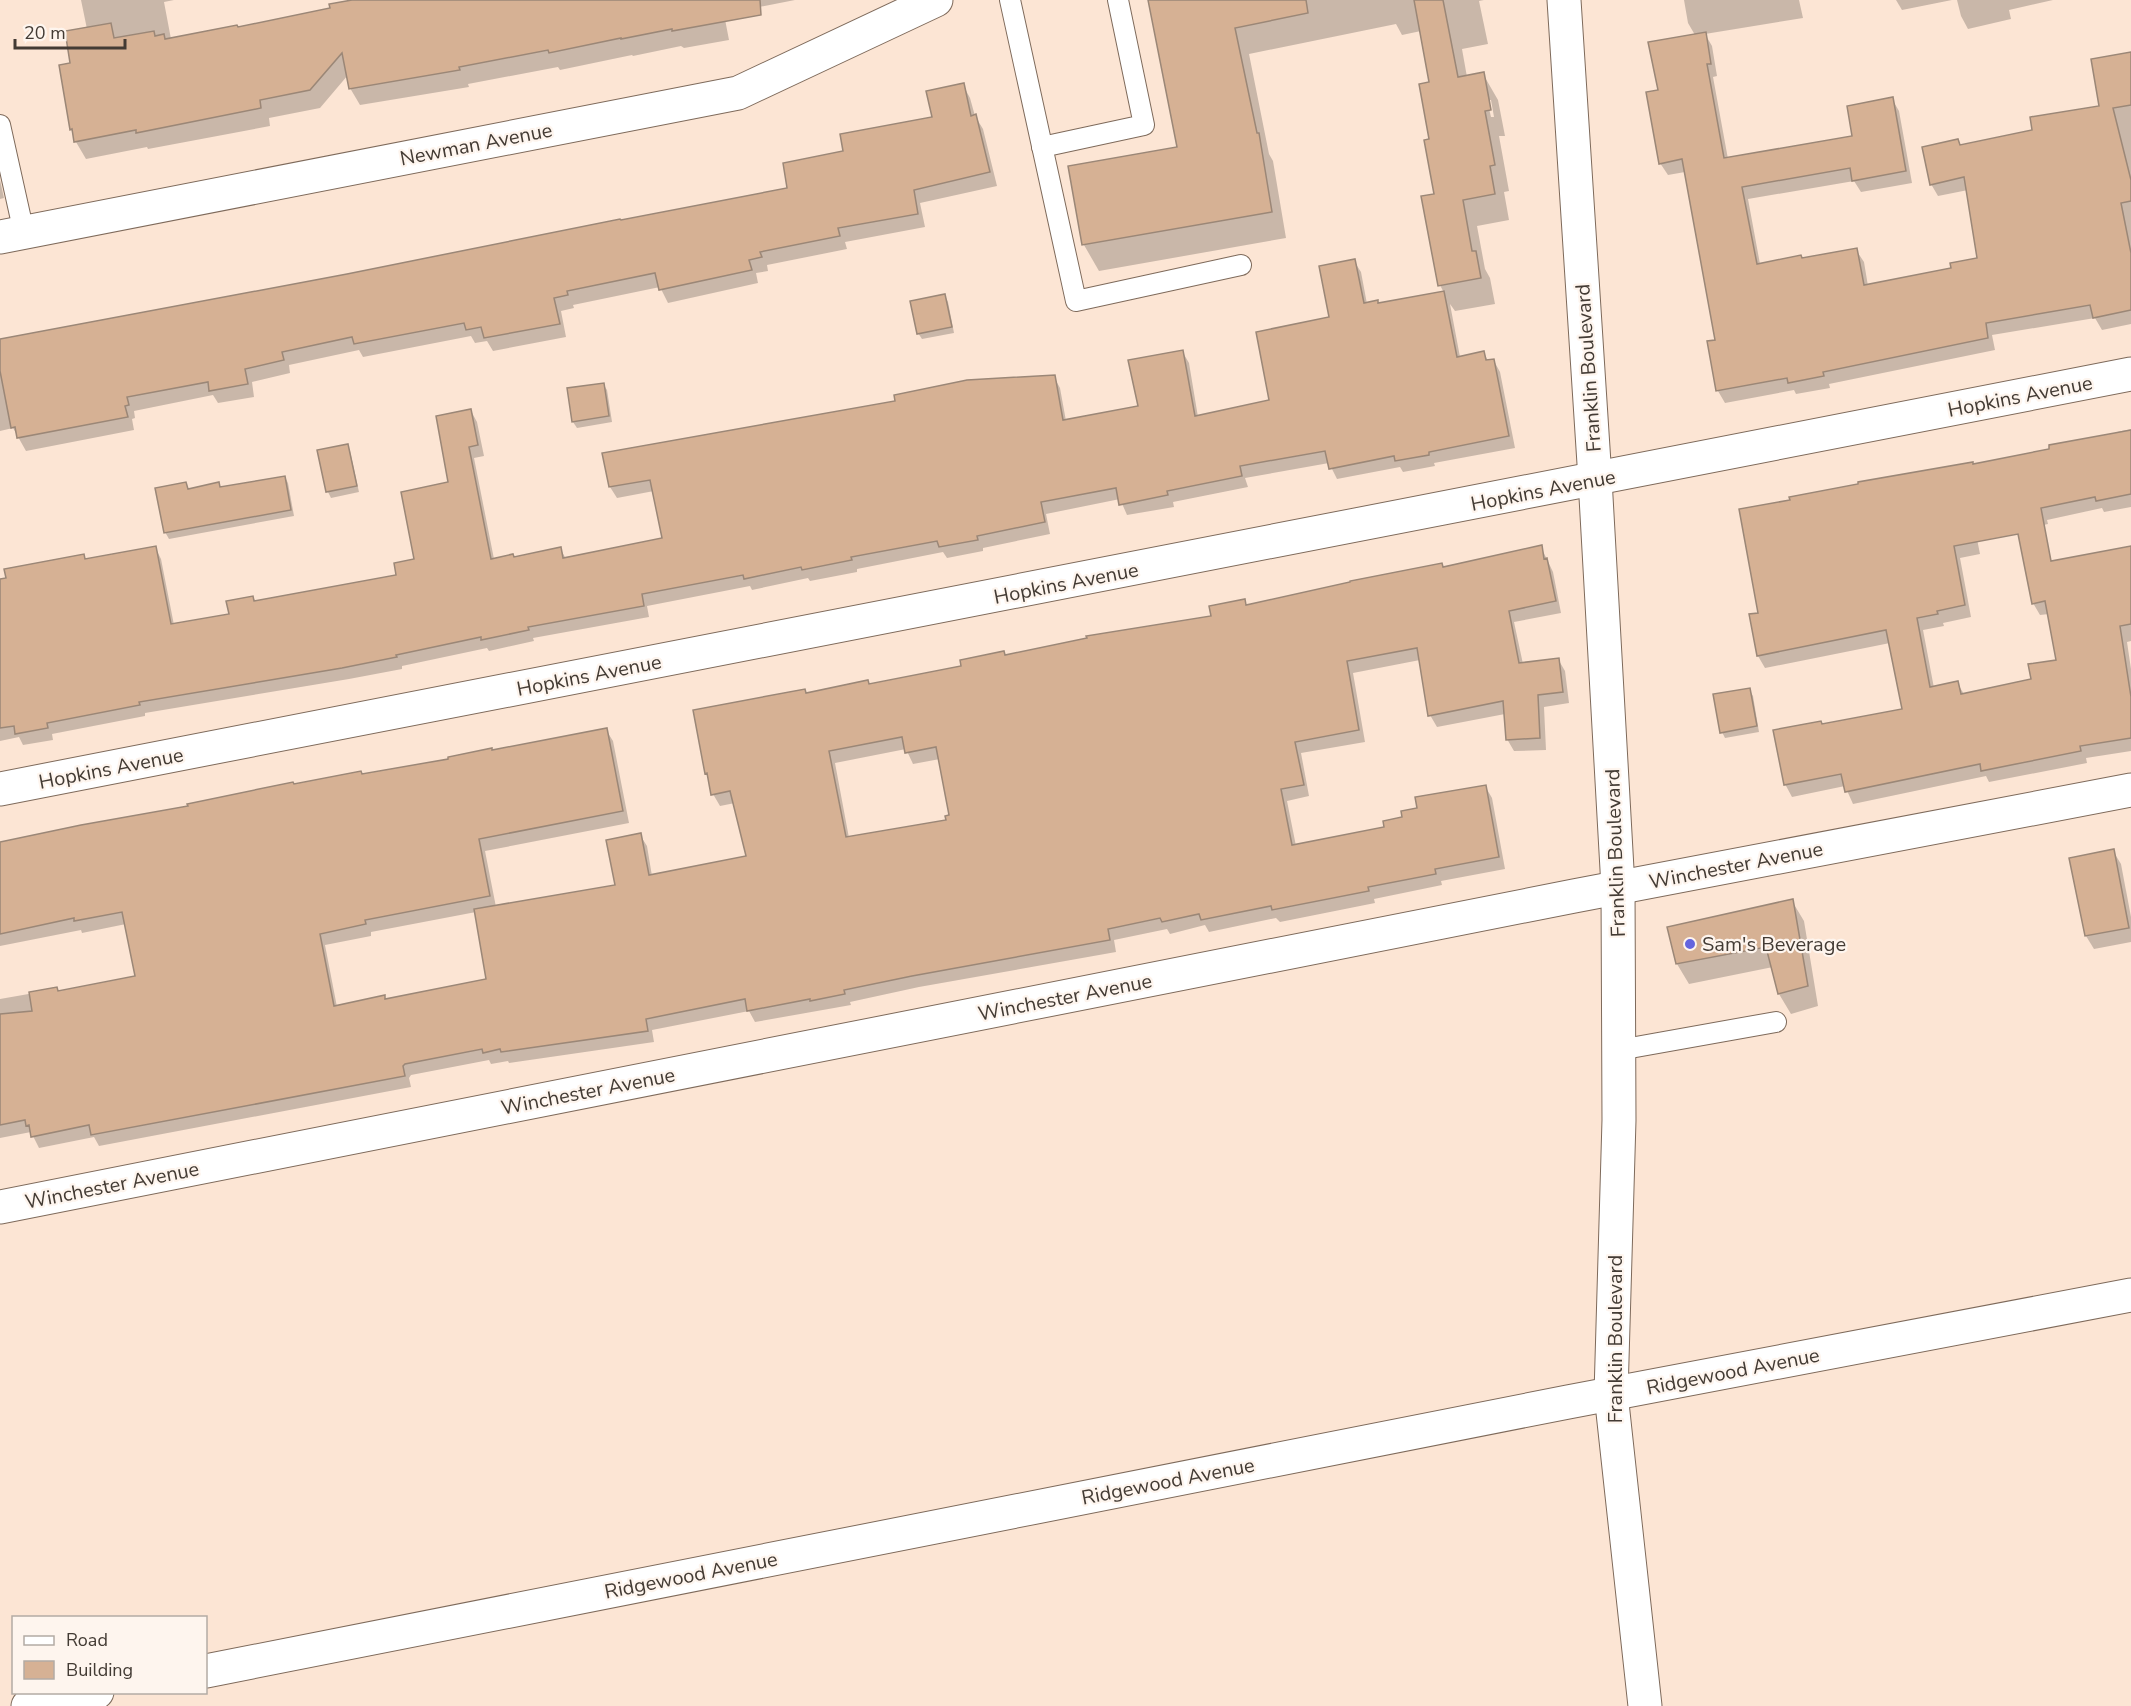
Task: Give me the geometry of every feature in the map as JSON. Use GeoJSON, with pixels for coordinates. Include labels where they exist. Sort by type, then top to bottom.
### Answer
{"type":"FeatureCollection","features":[{"type":"Feature","properties":{"kind":"street","name":"Newman Avenue"},"geometry":{"type":"LineString","coordinates":[[12,235],[738,93],[936,0]]}},
{"type":"Feature","properties":{"kind":"street","name":"Franklin Boulevard"},"geometry":{"type":"LineString","coordinates":[[1564,0],[1595,479],[1618,888],[1619,1120],[1611,1394],[1645,1706]]}},
{"type":"Feature","properties":{"kind":"street","name":"Hopkins Avenue"},"geometry":{"type":"LineString","coordinates":[[0,789],[2131,374]]}},
{"type":"Feature","properties":{"kind":"street","name":"Winchester Avenue"},"geometry":{"type":"LineString","coordinates":[[0,1207],[1618,888],[2131,790]]}},
{"type":"Feature","properties":{"kind":"street","name":"Ridgewood Avenue"},"geometry":{"type":"LineString","coordinates":[[207,1671],[1611,1394],[2131,1295]]}},
{"type":"Feature","properties":{"kind":"street"},"geometry":{"type":"LineString","coordinates":[[28,1706],[86,1694]]}},
{"type":"Feature","properties":{"kind":"lane"},"geometry":{"type":"LineString","coordinates":[[1010,0],[1076,301],[1241,265]]}},
{"type":"Feature","properties":{"kind":"lane"},"geometry":{"type":"LineString","coordinates":[[1042,147],[1144,125],[1118,0]]}},
{"type":"Feature","properties":{"kind":"lane"},"geometry":{"type":"LineString","coordinates":[[0,125],[12,235]]}},
{"type":"Feature","properties":{"kind":"lane"},"geometry":{"type":"LineString","coordinates":[[1619,1050],[1776,1022]]}},
{"type":"Feature","properties":{"kind":"building"},"geometry":{"type":"Polygon","coordinates":[[[352,0],[760,0],[761,15],[621,38],[549,53],[548,50],[459,67],[460,70],[349,89],[342,53],[310,90],[260,100],[261,108],[136,133],[136,130],[74,142],[59,65],[70,63],[65,31],[111,23],[114,38],[154,31],[155,36],[164,34],[165,39],[330,8],[329,4],[352,0]]]}},
{"type":"Feature","properties":{"kind":"building"},"geometry":{"type":"Polygon","coordinates":[[[1148,0],[1306,0],[1308,13],[1235,28],[1257,133],[1259,133],[1272,212],[1082,245],[1068,166],[1177,147],[1148,0]]]}},
{"type":"Feature","properties":{"kind":"building"},"geometry":{"type":"Polygon","coordinates":[[[1414,0],[1443,0],[1458,77],[1484,72],[1491,110],[1485,111],[1495,165],[1490,166],[1495,194],[1463,200],[1472,251],[1476,251],[1481,278],[1438,286],[1421,196],[1434,194],[1424,140],[1429,139],[1419,84],[1429,82],[1414,0]]]}},
{"type":"Feature","properties":{"kind":"building"},"geometry":{"type":"Polygon","coordinates":[[[1706,32],[1711,64],[1707,64],[1724,158],[1852,136],[1847,106],[1893,97],[1906,171],[1852,181],[1850,168],[1742,187],[1757,264],[1801,255],[1802,258],[1857,248],[1864,285],[1951,268],[1950,263],[1977,258],[1964,177],[1930,185],[1922,147],[1958,139],[1960,145],[2032,130],[2030,117],[2099,106],[2091,59],[2131,52],[2131,105],[2113,108],[2131,180],[2131,201],[2121,203],[2131,253],[2131,310],[2093,318],[2090,305],[1986,323],[1988,338],[1823,372],[1824,376],[1788,383],[1787,378],[1716,391],[1707,341],[1715,340],[1682,159],[1659,164],[1646,92],[1658,90],[1648,42],[1706,32]]]}},
{"type":"Feature","properties":{"kind":"building"},"geometry":{"type":"Polygon","coordinates":[[[964,83],[971,116],[976,114],[990,172],[914,190],[918,214],[838,228],[840,236],[760,252],[762,257],[749,260],[752,270],[659,290],[655,273],[567,291],[568,295],[554,298],[560,324],[484,338],[481,327],[466,330],[464,323],[354,344],[352,337],[282,352],[284,360],[245,369],[248,384],[209,391],[208,382],[127,397],[129,405],[125,406],[128,417],[17,438],[15,427],[11,428],[0,371],[0,339],[787,188],[783,163],[843,151],[840,134],[932,117],[926,91],[964,83]]]}},
{"type":"Feature","properties":{"kind":"building"},"geometry":{"type":"Polygon","coordinates":[[[1355,259],[1364,303],[1378,300],[1378,303],[1444,291],[1457,357],[1484,351],[1486,360],[1494,359],[1509,436],[1429,452],[1429,455],[1395,461],[1394,456],[1329,469],[1325,451],[1240,466],[1242,476],[1167,491],[1168,495],[1119,505],[1116,488],[1041,502],[1045,522],[977,536],[978,540],[939,547],[937,541],[851,557],[852,560],[802,570],[801,567],[744,579],[743,575],[642,594],[644,606],[528,627],[529,630],[481,640],[481,637],[342,668],[139,702],[140,705],[47,723],[48,728],[15,734],[14,726],[0,728],[0,579],[6,578],[4,569],[84,554],[85,559],[156,546],[171,624],[229,614],[226,601],[253,596],[254,601],[396,575],[394,563],[414,559],[401,492],[448,482],[436,416],[471,409],[478,445],[469,447],[491,559],[513,554],[514,557],[561,547],[563,558],[662,538],[650,480],[609,487],[602,453],[895,401],[894,395],[967,380],[1055,375],[1063,420],[1138,406],[1128,360],[1183,350],[1195,416],[1269,400],[1256,332],[1329,317],[1319,266],[1355,259]]]}},
{"type":"Feature","properties":{"kind":"building"},"geometry":{"type":"Polygon","coordinates":[[[945,294],[952,327],[917,334],[910,301],[945,294]]]}},
{"type":"Feature","properties":{"kind":"building"},"geometry":{"type":"Polygon","coordinates":[[[604,383],[609,416],[572,422],[567,388],[604,383]]]}},
{"type":"Feature","properties":{"kind":"building"},"geometry":{"type":"Polygon","coordinates":[[[2131,430],[2131,494],[2096,501],[2095,497],[2041,508],[2051,561],[2131,546],[2131,624],[2120,626],[2131,697],[2131,738],[2080,746],[2081,751],[1981,771],[1980,764],[1845,792],[1841,774],[1784,785],[1773,730],[1821,721],[1822,724],[1902,709],[1886,630],[1757,656],[1749,614],[1758,613],[1739,509],[1790,500],[1789,497],[1858,484],[1858,482],[1973,462],[1973,464],[2049,449],[2049,445],[2131,430]],[[2018,534],[1954,546],[1965,605],[1917,618],[1930,687],[1958,681],[1961,694],[2031,679],[2028,664],[2056,660],[2045,601],[2032,604],[2018,534]]]}},
{"type":"Feature","properties":{"kind":"building"},"geometry":{"type":"Polygon","coordinates":[[[348,444],[357,486],[326,492],[317,450],[348,444]]]}},
{"type":"Feature","properties":{"kind":"building"},"geometry":{"type":"Polygon","coordinates":[[[285,476],[291,510],[164,533],[155,488],[186,482],[188,489],[219,482],[220,487],[285,476]]]}},
{"type":"Feature","properties":{"kind":"building"},"geometry":{"type":"Polygon","coordinates":[[[1542,545],[1556,601],[1509,611],[1519,663],[1559,658],[1563,692],[1538,695],[1540,738],[1506,740],[1503,701],[1428,716],[1417,648],[1347,661],[1359,730],[1295,742],[1304,785],[1281,789],[1292,845],[1384,827],[1383,821],[1402,817],[1401,811],[1417,808],[1415,797],[1486,785],[1499,857],[1435,869],[1436,874],[1368,887],[1369,891],[1272,910],[1271,906],[1201,920],[1199,914],[1162,922],[1160,918],[1108,929],[1110,940],[912,976],[844,990],[845,994],[810,1001],[810,999],[747,1011],[745,999],[646,1019],[648,1031],[501,1052],[500,1049],[483,1053],[482,1049],[405,1064],[403,1066],[405,1076],[91,1135],[89,1125],[31,1137],[29,1125],[26,1126],[25,1120],[0,1125],[0,1014],[32,1011],[29,992],[57,987],[58,991],[135,976],[122,912],[74,921],[74,918],[0,934],[0,842],[188,806],[187,804],[293,782],[294,784],[361,771],[362,774],[607,728],[623,811],[479,839],[490,896],[365,920],[366,924],[320,934],[334,1006],[385,995],[385,999],[486,979],[474,909],[615,885],[606,840],[641,833],[649,875],[746,856],[730,791],[711,795],[693,710],[805,689],[806,693],[868,680],[869,684],[961,666],[960,660],[1004,651],[1005,655],[1087,638],[1086,636],[1211,616],[1209,606],[1245,599],[1246,605],[1442,563],[1443,567],[1542,545]],[[902,737],[829,751],[846,837],[946,820],[945,816],[949,815],[936,747],[905,753],[902,737]]]}},
{"type":"Feature","properties":{"kind":"building"},"geometry":{"type":"Polygon","coordinates":[[[1750,688],[1757,726],[1720,733],[1713,694],[1750,688]]]}},
{"type":"Feature","properties":{"kind":"building"},"geometry":{"type":"Polygon","coordinates":[[[2114,849],[2129,928],[2085,936],[2069,858],[2114,849]]]}},
{"type":"Feature","properties":{"kind":"building"},"geometry":{"type":"Polygon","coordinates":[[[1793,899],[1808,986],[1778,994],[1766,947],[1676,964],[1667,927],[1793,899]]]}},
{"type":"Feature","properties":{"kind":"place","name":"Sam's Beverage"},"geometry":{"type":"Point","coordinates":[1690,944]}}]}
